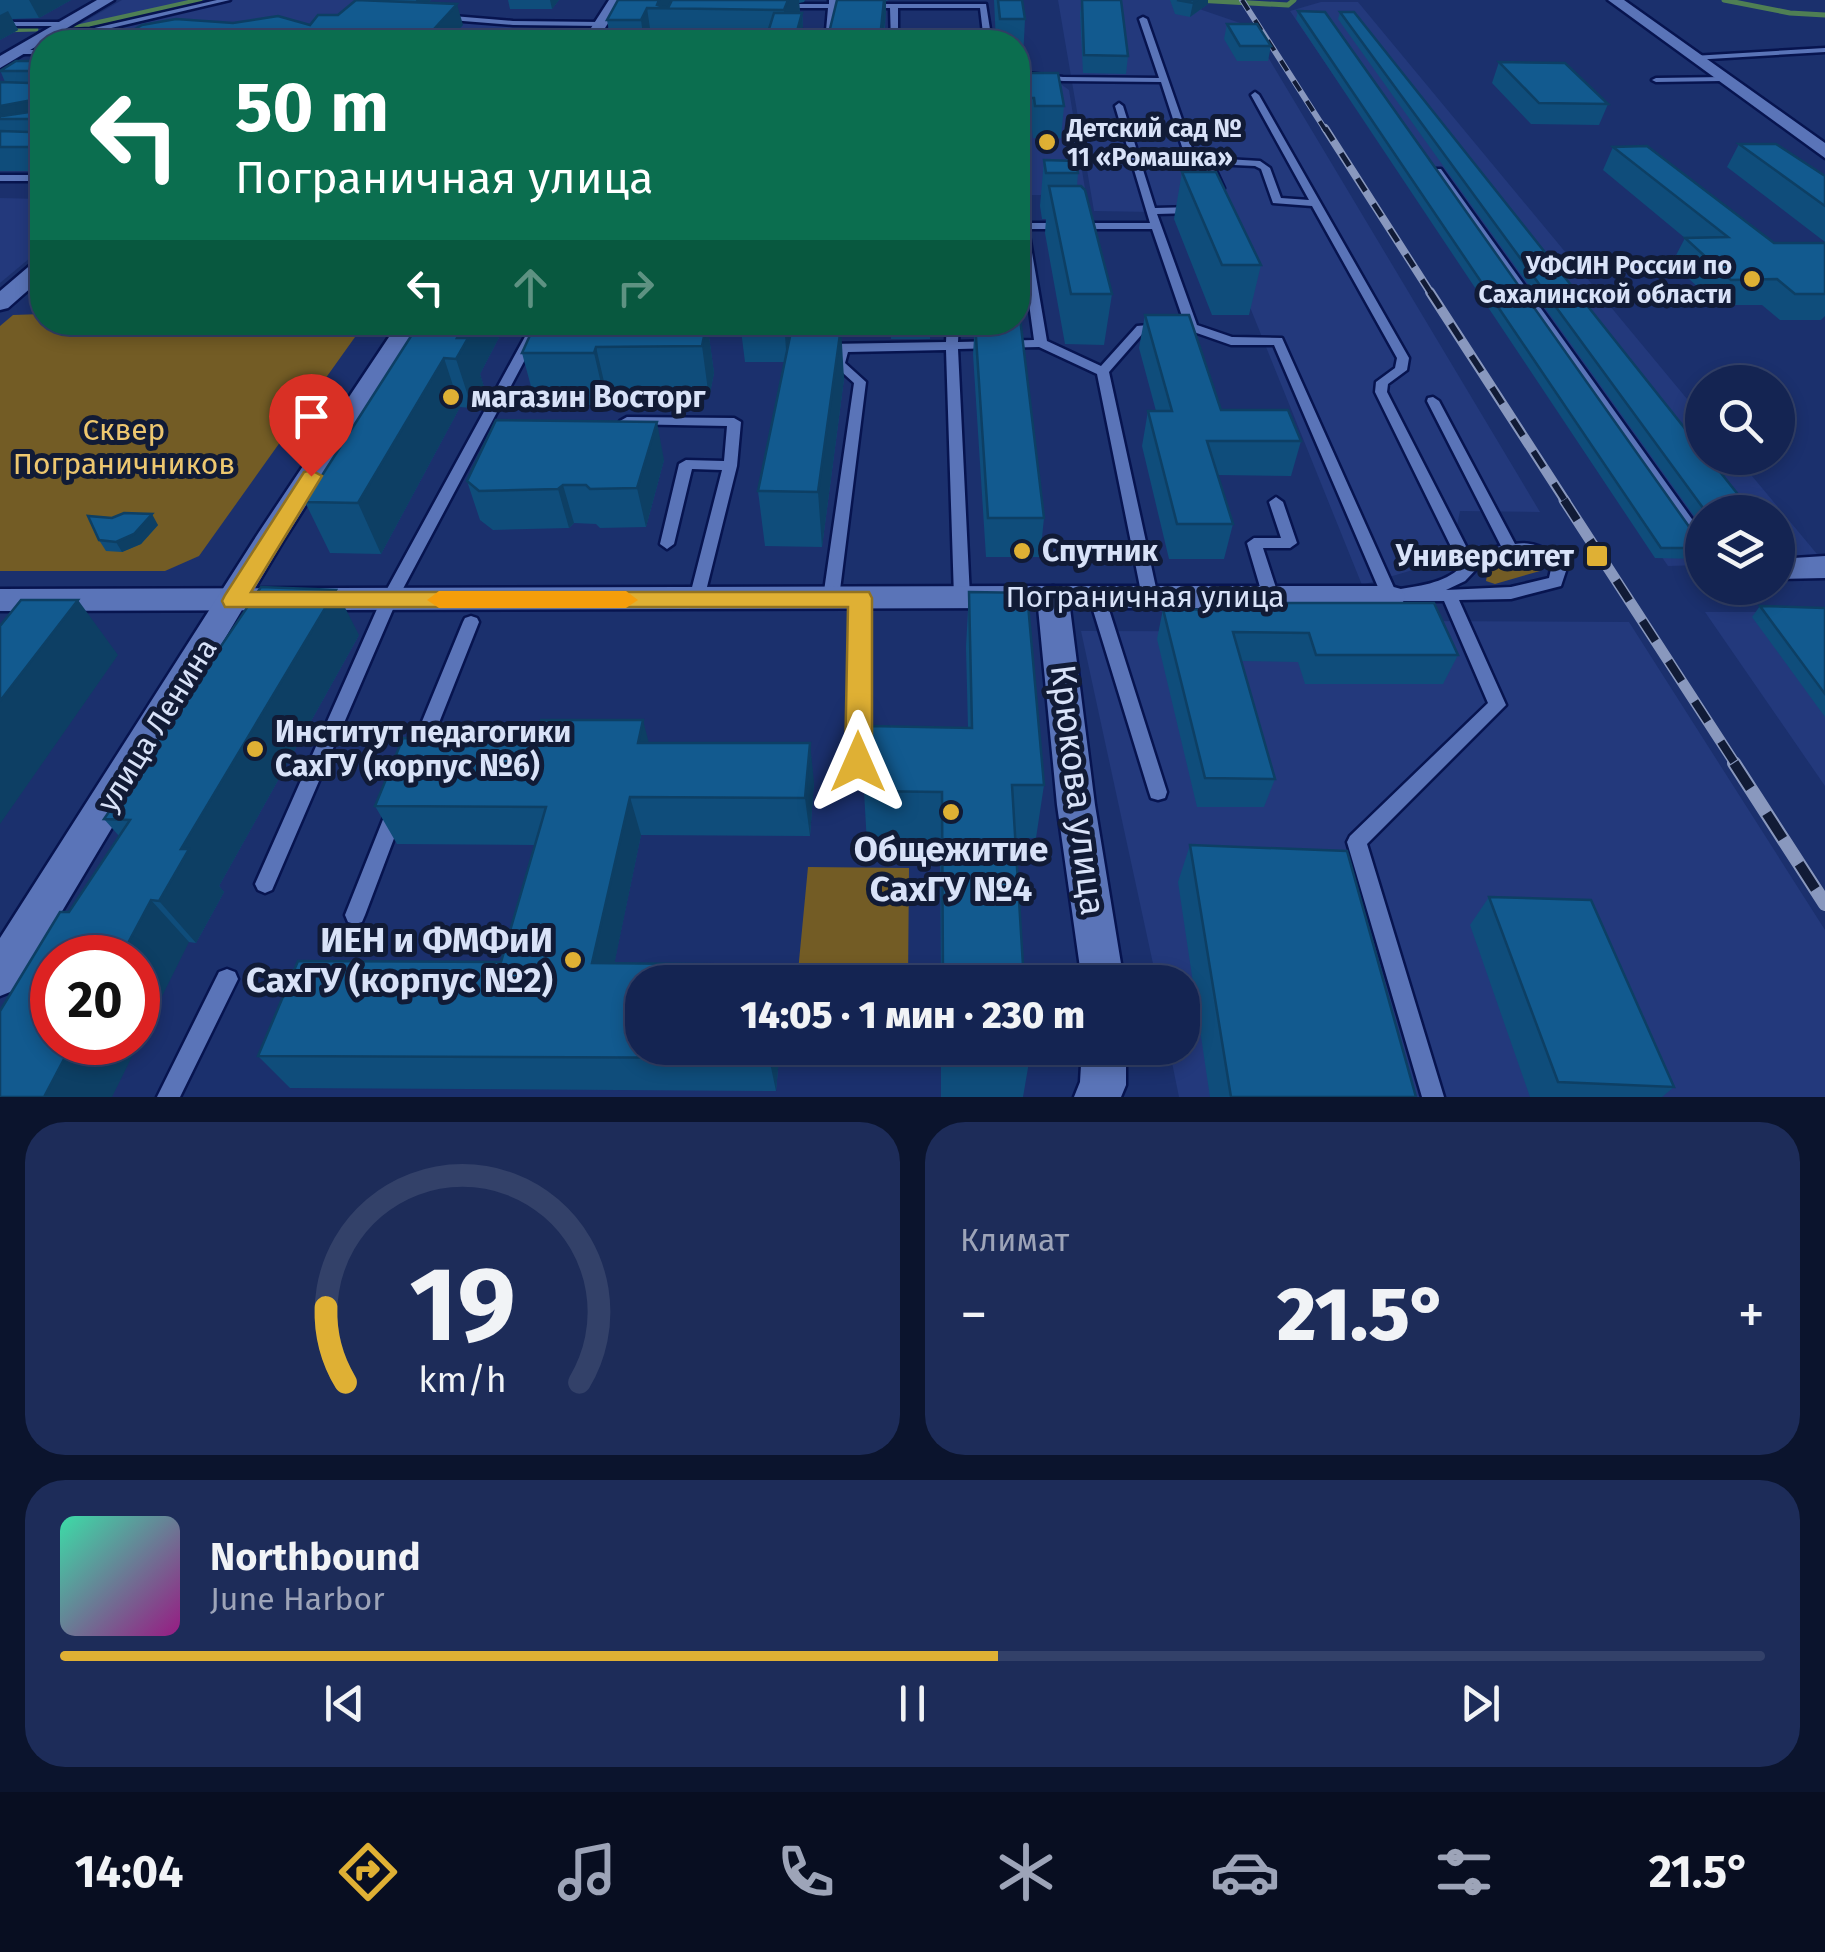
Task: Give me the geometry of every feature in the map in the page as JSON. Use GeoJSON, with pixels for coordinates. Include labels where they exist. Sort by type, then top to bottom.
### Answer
{"type":"FeatureCollection","features":[{"type":"Feature","properties":{"kind":"street"},"geometry":{"type":"LineString","coordinates":[[55,30],[107,0]]}},
{"type":"Feature","properties":{"kind":"street"},"geometry":{"type":"LineString","coordinates":[[1616,0],[1825,152]]}},
{"type":"Feature","properties":{"kind":"street"},"geometry":{"type":"LineString","coordinates":[[0,63],[30,47]]}},
{"type":"Feature","properties":{"kind":"street"},"geometry":{"type":"LineString","coordinates":[[0,303],[30,277]]}},
{"type":"Feature","properties":{"kind":"street","name":"улица Ленина"},"geometry":{"type":"LineString","coordinates":[[0,976],[402,335]]}},
{"type":"Feature","properties":{"kind":"street"},"geometry":{"type":"LineString","coordinates":[[1795,569],[1824,568]]}},
{"type":"Feature","properties":{"kind":"street","name":"Пограничная улица"},"geometry":{"type":"LineString","coordinates":[[0,600],[1390,597]]}},
{"type":"Feature","properties":{"kind":"street","name":"Крюкова улица"},"geometry":{"type":"LineString","coordinates":[[1053,598],[1076,805],[1101,965]]}},
{"type":"Feature","properties":{"kind":"street"},"geometry":{"type":"LineString","coordinates":[[1098,1097],[1104,1065]]}},
{"type":"Feature","properties":{"kind":"lane"},"geometry":{"type":"LineString","coordinates":[[98,30],[226,0]]}},
{"type":"Feature","properties":{"kind":"lane"},"geometry":{"type":"LineString","coordinates":[[830,30],[833,3]]}},
{"type":"Feature","properties":{"kind":"lane"},"geometry":{"type":"LineString","coordinates":[[760,6],[983,6],[986,30]]}},
{"type":"Feature","properties":{"kind":"lane"},"geometry":{"type":"LineString","coordinates":[[894,6],[895,30]]}},
{"type":"Feature","properties":{"kind":"lane"},"geometry":{"type":"LineString","coordinates":[[448,8],[439,17],[513,23],[612,11]]}},
{"type":"Feature","properties":{"kind":"lane"},"geometry":{"type":"LineString","coordinates":[[1142,20],[1189,153],[1207,161],[1257,163],[1264,168],[1278,201],[1316,203]]}},
{"type":"Feature","properties":{"kind":"lane"},"geometry":{"type":"LineString","coordinates":[[0,24],[66,24]]}},
{"type":"Feature","properties":{"kind":"lane"},"geometry":{"type":"LineString","coordinates":[[1693,58],[1825,50]]}},
{"type":"Feature","properties":{"kind":"lane"},"geometry":{"type":"LineString","coordinates":[[22,52],[30,52]]}},
{"type":"Feature","properties":{"kind":"lane"},"geometry":{"type":"LineString","coordinates":[[1030,75],[1162,80]]}},
{"type":"Feature","properties":{"kind":"lane"},"geometry":{"type":"LineString","coordinates":[[1656,80],[1721,79]]}},
{"type":"Feature","properties":{"kind":"lane"},"geometry":{"type":"LineString","coordinates":[[1255,95],[1403,358],[1401,370],[1382,382],[1381,392],[1469,568]]}},
{"type":"Feature","properties":{"kind":"lane"},"geometry":{"type":"LineString","coordinates":[[1118,106],[1192,328]]}},
{"type":"Feature","properties":{"kind":"lane"},"geometry":{"type":"LineString","coordinates":[[1207,161],[1221,192]]}},
{"type":"Feature","properties":{"kind":"lane"},"geometry":{"type":"LineString","coordinates":[[1431,162],[1685,519]]}},
{"type":"Feature","properties":{"kind":"lane"},"geometry":{"type":"LineString","coordinates":[[0,178],[30,178]]}},
{"type":"Feature","properties":{"kind":"lane"},"geometry":{"type":"LineString","coordinates":[[1151,210],[1200,210]]}},
{"type":"Feature","properties":{"kind":"lane"},"geometry":{"type":"LineString","coordinates":[[1030,226],[1156,226]]}},
{"type":"Feature","properties":{"kind":"lane"},"geometry":{"type":"LineString","coordinates":[[1030,282],[1041,343]]}},
{"type":"Feature","properties":{"kind":"lane"},"geometry":{"type":"LineString","coordinates":[[1103,372],[1140,329],[1192,328],[1231,340],[1278,341],[1390,597]]}},
{"type":"Feature","properties":{"kind":"lane"},"geometry":{"type":"LineString","coordinates":[[265,884],[389,600],[532,335]]}},
{"type":"Feature","properties":{"kind":"lane"},"geometry":{"type":"LineString","coordinates":[[819,335],[818,343],[826,348],[1041,343],[1103,372]]}},
{"type":"Feature","properties":{"kind":"lane"},"geometry":{"type":"LineString","coordinates":[[952,335],[962,597]]}},
{"type":"Feature","properties":{"kind":"lane"},"geometry":{"type":"LineString","coordinates":[[843,348],[839,364],[860,382],[846,598],[858,762]]}},
{"type":"Feature","properties":{"kind":"lane"},"geometry":{"type":"LineString","coordinates":[[1103,372],[1150,597]]}},
{"type":"Feature","properties":{"kind":"lane"},"geometry":{"type":"LineString","coordinates":[[1433,401],[1510,548]]}},
{"type":"Feature","properties":{"kind":"lane"},"geometry":{"type":"LineString","coordinates":[[627,420],[734,422],[730,466],[696,599]]}},
{"type":"Feature","properties":{"kind":"lane"},"geometry":{"type":"LineString","coordinates":[[667,544],[686,464],[730,466]]}},
{"type":"Feature","properties":{"kind":"lane"},"geometry":{"type":"LineString","coordinates":[[1272,597],[1254,543],[1290,542],[1276,502]]}},
{"type":"Feature","properties":{"kind":"lane"},"geometry":{"type":"LineString","coordinates":[[1524,547],[1550,557],[1559,568],[1556,582],[1512,593],[1390,597],[1438,587],[1469,568],[1480,556],[1510,548],[1524,547]]}},
{"type":"Feature","properties":{"kind":"lane"},"geometry":{"type":"LineString","coordinates":[[1433,1097],[1357,842],[1497,705],[1450,596]]}},
{"type":"Feature","properties":{"kind":"lane"},"geometry":{"type":"LineString","coordinates":[[1097,597],[1158,792]]}},
{"type":"Feature","properties":{"kind":"lane"},"geometry":{"type":"LineString","coordinates":[[356,915],[471,622]]}},
{"type":"Feature","properties":{"kind":"lane"},"geometry":{"type":"LineString","coordinates":[[168,1097],[228,980]]}},
{"type":"Feature","properties":{"kind":"shaded area"},"geometry":{"type":"Polygon","coordinates":[[[122,0],[359,0],[360,22],[481,20],[504,26],[575,29],[574,30],[70,30],[122,0]]]}},
{"type":"Feature","properties":{"kind":"shaded area"},"geometry":{"type":"Polygon","coordinates":[[[1058,0],[1173,0],[1240,23],[1256,37],[1540,512],[1460,511],[1450,559],[1362,585],[1212,213],[1094,211],[1058,0]]]}},
{"type":"Feature","properties":{"kind":"shaded area"},"geometry":{"type":"Polygon","coordinates":[[[1321,2],[1358,2],[1685,396],[1685,475],[1751,475],[1768,495],[1685,495],[1685,566],[1668,566],[1290,11],[1321,2]]]}},
{"type":"Feature","properties":{"kind":"shaded area","name":"Детский сад № 11 «Ромашка»"},"geometry":{"type":"Polygon","coordinates":[[[1030,81],[1058,82],[1069,90],[1086,195],[1030,195],[1030,81]]]}},
{"type":"Feature","properties":{"kind":"shaded area"},"geometry":{"type":"Polygon","coordinates":[[[0,198],[30,199],[30,258],[0,283],[0,198]]]}},
{"type":"Feature","properties":{"kind":"shaded area"},"geometry":{"type":"Polygon","coordinates":[[[1795,528],[1822,560],[1795,561],[1795,528]]]}},
{"type":"Feature","properties":{"kind":"shaded area"},"geometry":{"type":"Polygon","coordinates":[[[1705,612],[1825,612],[1825,786],[1705,612]]]}},
{"type":"Feature","properties":{"kind":"shaded area"},"geometry":{"type":"Polygon","coordinates":[[[1417,621],[1629,622],[1825,930],[1825,1097],[1179,1097],[1172,1065],[1200,1065],[1200,965],[1153,965],[1081,631],[1419,632],[1417,621]]]}},
{"type":"Feature","properties":{"kind":"green space","name":"Сквер Пограничников"},"geometry":{"type":"Polygon","coordinates":[[[30,314],[30,335],[356,335],[199,556],[165,571],[0,571],[0,326],[13,315],[30,314]]]}},
{"type":"Feature","properties":{"kind":"green space"},"geometry":{"type":"Polygon","coordinates":[[[1518,557],[1535,563],[1540,571],[1495,584],[1486,581],[1489,564],[1518,557]]]}},
{"type":"Feature","properties":{"kind":"green space"},"geometry":{"type":"Polygon","coordinates":[[[808,867],[909,868],[908,965],[799,965],[808,867]]]}},
{"type":"Feature","properties":{"kind":"building"},"geometry":{"type":"Polygon","coordinates":[[[356,0],[457,4],[433,30],[133,30],[176,19],[233,23],[278,16],[310,25],[318,15],[338,15],[356,0]]]}},
{"type":"Feature","properties":{"kind":"building"},"geometry":{"type":"Polygon","coordinates":[[[618,0],[659,0],[657,5],[668,8],[672,0],[788,0],[784,10],[647,8],[641,20],[607,20],[618,0]]]}},
{"type":"Feature","properties":{"kind":"building"},"geometry":{"type":"Polygon","coordinates":[[[837,0],[884,0],[881,29],[983,30],[830,30],[837,0]]]}},
{"type":"Feature","properties":{"kind":"building"},"geometry":{"type":"Polygon","coordinates":[[[998,0],[1022,0],[1025,19],[1000,19],[998,0]]]}},
{"type":"Feature","properties":{"kind":"building"},"geometry":{"type":"Polygon","coordinates":[[[1082,0],[1121,0],[1128,56],[1084,55],[1082,0]]]}},
{"type":"Feature","properties":{"kind":"building"},"geometry":{"type":"Polygon","coordinates":[[[1298,11],[1325,12],[1685,521],[1685,548],[1661,548],[1298,11]]]}},
{"type":"Feature","properties":{"kind":"building"},"geometry":{"type":"Polygon","coordinates":[[[1340,12],[1354,12],[1685,429],[1685,475],[1723,475],[1738,495],[1694,495],[1340,12]]]}},
{"type":"Feature","properties":{"kind":"building"},"geometry":{"type":"Polygon","coordinates":[[[774,13],[802,13],[797,30],[769,30],[774,13]]]}},
{"type":"Feature","properties":{"kind":"building"},"geometry":{"type":"Polygon","coordinates":[[[1227,24],[1257,24],[1271,46],[1240,46],[1227,24]]]}},
{"type":"Feature","properties":{"kind":"building"},"geometry":{"type":"Polygon","coordinates":[[[16,61],[30,61],[30,71],[0,71],[16,61]]]}},
{"type":"Feature","properties":{"kind":"building"},"geometry":{"type":"Polygon","coordinates":[[[1499,62],[1565,63],[1608,104],[1539,103],[1499,62]]]}},
{"type":"Feature","properties":{"kind":"building"},"geometry":{"type":"Polygon","coordinates":[[[1030,73],[1058,73],[1064,106],[1035,106],[1034,98],[1030,98],[1030,73]]]}},
{"type":"Feature","properties":{"kind":"building"},"geometry":{"type":"Polygon","coordinates":[[[0,82],[30,83],[30,100],[0,106],[0,82]]]}},
{"type":"Feature","properties":{"kind":"building"},"geometry":{"type":"Polygon","coordinates":[[[30,112],[30,121],[0,119],[0,114],[30,112]]]}},
{"type":"Feature","properties":{"kind":"building"},"geometry":{"type":"Polygon","coordinates":[[[0,131],[29,132],[30,147],[0,147],[0,131]]]}},
{"type":"Feature","properties":{"kind":"building"},"geometry":{"type":"Polygon","coordinates":[[[1739,144],[1776,144],[1825,176],[1825,206],[1739,144]]]}},
{"type":"Feature","properties":{"kind":"building"},"geometry":{"type":"Polygon","coordinates":[[[1647,146],[1774,243],[1825,243],[1825,294],[1795,294],[1777,279],[1731,280],[1685,238],[1728,237],[1613,147],[1647,146]]]}},
{"type":"Feature","properties":{"kind":"building"},"geometry":{"type":"Polygon","coordinates":[[[1044,160],[1076,161],[1078,173],[1046,173],[1044,160]]]}},
{"type":"Feature","properties":{"kind":"building"},"geometry":{"type":"Polygon","coordinates":[[[1182,172],[1216,172],[1261,265],[1222,265],[1182,172]]]}},
{"type":"Feature","properties":{"kind":"building"},"geometry":{"type":"Polygon","coordinates":[[[1049,186],[1081,186],[1085,190],[1112,294],[1071,294],[1049,186]]]}},
{"type":"Feature","properties":{"kind":"building"},"geometry":{"type":"Polygon","coordinates":[[[1145,315],[1189,315],[1221,410],[1288,410],[1301,441],[1207,441],[1233,524],[1177,524],[1148,411],[1172,411],[1145,315]]]}},
{"type":"Feature","properties":{"kind":"building"},"geometry":{"type":"Polygon","coordinates":[[[412,335],[468,338],[456,359],[444,358],[358,503],[305,502],[412,335]]]}},
{"type":"Feature","properties":{"kind":"building"},"geometry":{"type":"Polygon","coordinates":[[[530,335],[704,335],[702,346],[596,347],[594,353],[522,353],[530,335]]]}},
{"type":"Feature","properties":{"kind":"building"},"geometry":{"type":"Polygon","coordinates":[[[790,335],[840,335],[818,492],[758,491],[790,335]]]}},
{"type":"Feature","properties":{"kind":"building"},"geometry":{"type":"Polygon","coordinates":[[[976,335],[1022,335],[1044,518],[988,518],[976,335]]]}},
{"type":"Feature","properties":{"kind":"building"},"geometry":{"type":"Polygon","coordinates":[[[496,420],[657,422],[637,488],[563,485],[558,489],[479,491],[467,481],[496,420]]]}},
{"type":"Feature","properties":{"kind":"building"},"geometry":{"type":"Polygon","coordinates":[[[124,513],[152,514],[134,534],[116,542],[99,540],[88,516],[112,518],[124,513]]]}},
{"type":"Feature","properties":{"kind":"building"},"geometry":{"type":"Polygon","coordinates":[[[261,587],[336,590],[181,849],[189,849],[159,901],[151,900],[132,935],[46,935],[60,912],[69,912],[130,820],[104,819],[261,587]]]}},
{"type":"Feature","properties":{"kind":"building","name":"Общежитие СахГУ №4"},"geometry":{"type":"Polygon","coordinates":[[[969,592],[1027,593],[1044,785],[1012,785],[1023,965],[943,965],[942,792],[864,791],[868,726],[972,728],[969,592]]]}},
{"type":"Feature","properties":{"kind":"building"},"geometry":{"type":"Polygon","coordinates":[[[21,600],[78,600],[0,701],[0,626],[21,600]]]}},
{"type":"Feature","properties":{"kind":"building"},"geometry":{"type":"Polygon","coordinates":[[[1225,603],[1434,603],[1458,655],[1316,655],[1309,633],[1233,632],[1275,779],[1205,778],[1163,609],[1227,610],[1225,603]]]}},
{"type":"Feature","properties":{"kind":"building"},"geometry":{"type":"Polygon","coordinates":[[[1760,606],[1825,608],[1825,694],[1760,606]]]}},
{"type":"Feature","properties":{"kind":"building"},"geometry":{"type":"Polygon","coordinates":[[[541,720],[643,720],[638,743],[810,743],[805,798],[630,797],[592,963],[778,965],[625,965],[625,1057],[258,1056],[298,961],[501,962],[546,807],[375,806],[403,738],[535,739],[541,720]]]}},
{"type":"Feature","properties":{"kind":"building"},"geometry":{"type":"Polygon","coordinates":[[[1190,845],[1347,851],[1416,1097],[1231,1097],[1190,845]]]}},
{"type":"Feature","properties":{"kind":"building"},"geometry":{"type":"Polygon","coordinates":[[[1489,897],[1591,900],[1674,1087],[1558,1082],[1489,897]]]}},
{"type":"Feature","properties":{"kind":"building"},"geometry":{"type":"Polygon","coordinates":[[[30,962],[30,1065],[61,1065],[44,1097],[0,1097],[0,1011],[30,962]]]}},
{"type":"Feature","properties":{"kind":"waterway"},"geometry":{"type":"LineString","coordinates":[[69,29],[200,0]]}},
{"type":"Feature","properties":{"kind":"waterway"},"geometry":{"type":"LineString","coordinates":[[1196,0],[1288,5],[1294,0]]}},
{"type":"Feature","properties":{"kind":"waterway"},"geometry":{"type":"LineString","coordinates":[[1724,0],[1790,13],[1825,15]]}},
{"type":"Feature","properties":{"kind":"waterway"},"geometry":{"type":"LineString","coordinates":[[0,30],[36,29]]}},
{"type":"Feature","properties":{"kind":"railway"},"geometry":{"type":"LineString","coordinates":[[1242,0],[1326,131]]}},
{"type":"Feature","properties":{"kind":"railway"},"geometry":{"type":"LineString","coordinates":[[1325,128],[1432,295]]}},
{"type":"Feature","properties":{"kind":"railway"},"geometry":{"type":"LineString","coordinates":[[1430,292],[1566,502]]}},
{"type":"Feature","properties":{"kind":"railway"},"geometry":{"type":"LineString","coordinates":[[1564,500],[1736,765]]}},
{"type":"Feature","properties":{"kind":"railway"},"geometry":{"type":"LineString","coordinates":[[1734,763],[1825,904]]}},
{"type":"Feature","properties":{"kind":"slow traffic"},"geometry":{"type":"LineString","coordinates":[[439,600],[626,600]]}},
{"type":"Feature","properties":{"kind":"place","name":"Детский сад № 11 «Ромашка»"},"geometry":{"type":"Point","coordinates":[1047,142]}},
{"type":"Feature","properties":{"kind":"place","name":"УФСИН России по Сахалинской области"},"geometry":{"type":"Point","coordinates":[1752,279]}},
{"type":"Feature","properties":{"kind":"place","name":"магазин Восторг"},"geometry":{"type":"Point","coordinates":[451,397]}},
{"type":"Feature","properties":{"kind":"place","name":"Спутник"},"geometry":{"type":"Point","coordinates":[1022,551]}},
{"type":"Feature","properties":{"kind":"place","name":"Университет"},"geometry":{"type":"Point","coordinates":[1597,556]}},
{"type":"Feature","properties":{"kind":"place","name":"Институт педагогики СахГУ (корпус №6)"},"geometry":{"type":"Point","coordinates":[255,749]}},
{"type":"Feature","properties":{"kind":"place","name":"Общежитие СахГУ №4"},"geometry":{"type":"Point","coordinates":[951,812]}},
{"type":"Feature","properties":{"kind":"place","name":"ИЕН и ФМФиИ СахГУ (корпус №2)"},"geometry":{"type":"Point","coordinates":[573,960]}},
{"type":"Feature","properties":{"kind":"route"},"geometry":{"type":"LineString","coordinates":[[311,476],[234,601],[860,598],[858,762]]}}]}
